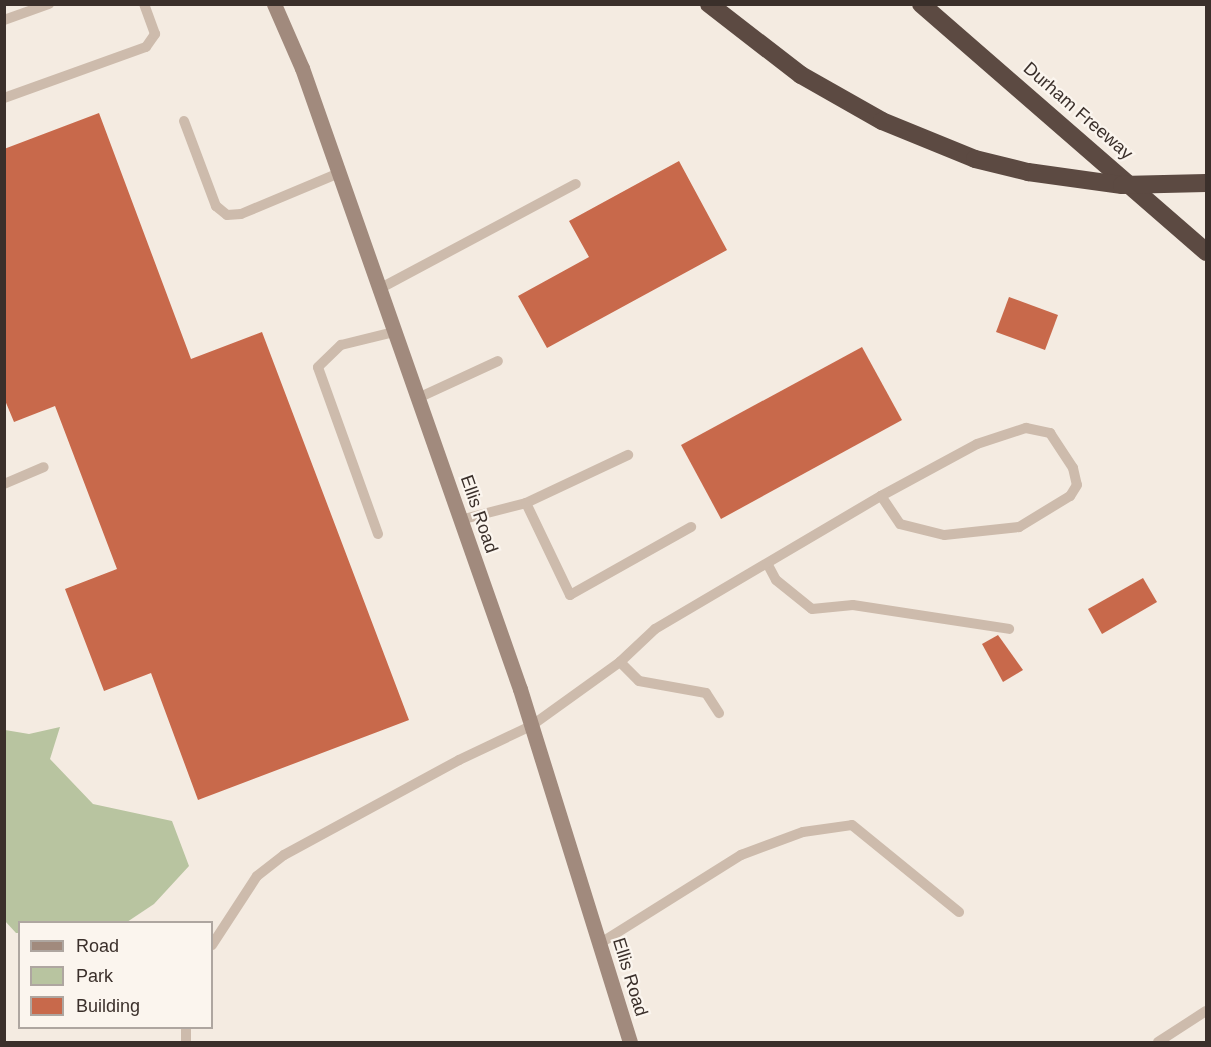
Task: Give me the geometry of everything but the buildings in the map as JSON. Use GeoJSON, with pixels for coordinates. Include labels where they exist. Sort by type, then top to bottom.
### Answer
{"type":"FeatureCollection","features":[{"type":"Feature","properties":{"kind":"highway"},"geometry":{"type":"LineString","coordinates":[[710,4],[801,75],[882,121],[975,159],[1028,172],[1122,185],[1206,183]]}},
{"type":"Feature","properties":{"kind":"highway","name":"Durham Freeway"},"geometry":{"type":"LineString","coordinates":[[921,4],[1206,252]]}},
{"type":"Feature","properties":{"kind":"main road","name":"Ellis Road"},"geometry":{"type":"LineString","coordinates":[[274,4],[339,173],[531,726],[630,1042]]}},
{"type":"Feature","properties":{"kind":"lane"},"geometry":{"type":"LineString","coordinates":[[4,20],[49,4]]}},
{"type":"Feature","properties":{"kind":"lane"},"geometry":{"type":"LineString","coordinates":[[4,98],[146,47],[155,34],[144,4]]}},
{"type":"Feature","properties":{"kind":"lane"},"geometry":{"type":"LineString","coordinates":[[184,121],[216,206],[227,215],[241,214],[339,173]]}},
{"type":"Feature","properties":{"kind":"lane"},"geometry":{"type":"LineString","coordinates":[[379,289],[576,184]]}},
{"type":"Feature","properties":{"kind":"lane"},"geometry":{"type":"LineString","coordinates":[[378,534],[318,367],[341,345],[394,332]]}},
{"type":"Feature","properties":{"kind":"lane"},"geometry":{"type":"LineString","coordinates":[[418,398],[498,361]]}},
{"type":"Feature","properties":{"kind":"lane"},"geometry":{"type":"LineString","coordinates":[[213,943],[257,876],[285,855],[459,760],[531,726],[620,662],[655,629],[768,565],[882,496],[977,444],[1026,428],[1050,433],[1073,468],[1077,484],[1070,496],[1019,527],[944,535],[900,524],[882,496]]}},
{"type":"Feature","properties":{"kind":"lane"},"geometry":{"type":"LineString","coordinates":[[460,520],[526,503],[628,455]]}},
{"type":"Feature","properties":{"kind":"lane"},"geometry":{"type":"LineString","coordinates":[[4,484],[44,467]]}},
{"type":"Feature","properties":{"kind":"lane"},"geometry":{"type":"LineString","coordinates":[[526,503],[570,596],[692,527]]}},
{"type":"Feature","properties":{"kind":"lane"},"geometry":{"type":"LineString","coordinates":[[768,565],[776,580],[812,609],[853,605],[1009,629]]}},
{"type":"Feature","properties":{"kind":"lane"},"geometry":{"type":"LineString","coordinates":[[620,662],[639,681],[706,693],[719,713]]}},
{"type":"Feature","properties":{"kind":"lane"},"geometry":{"type":"LineString","coordinates":[[599,944],[741,855],[803,832],[852,825],[959,912]]}},
{"type":"Feature","properties":{"kind":"lane"},"geometry":{"type":"LineString","coordinates":[[1158,1042],[1206,1011]]}},
{"type":"Feature","properties":{"kind":"green space"},"geometry":{"type":"Polygon","coordinates":[[[60,727],[50,759],[93,804],[172,821],[189,866],[154,904],[128,921],[18,921],[18,933],[16,933],[5,921],[5,730],[29,734],[60,727]]]}}]}
